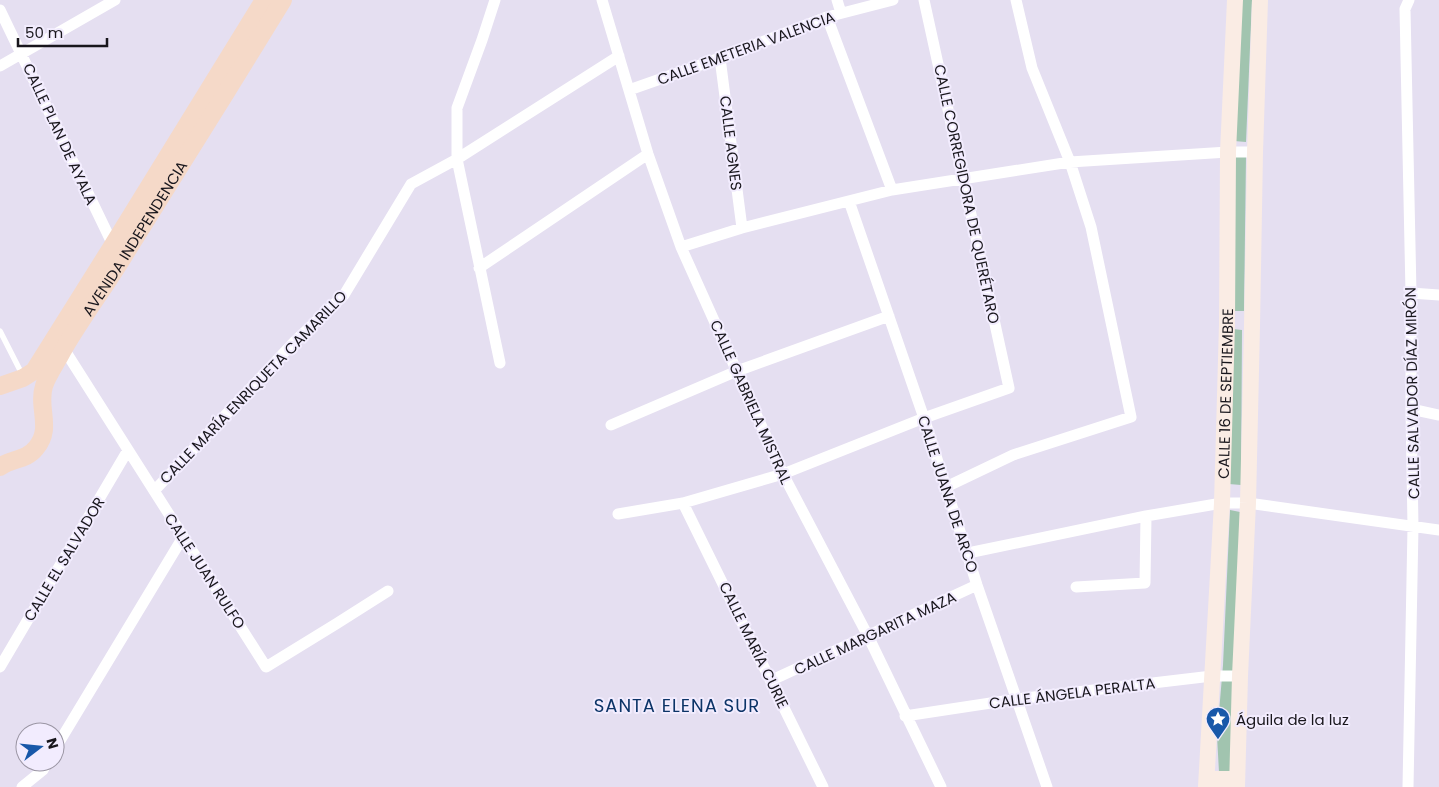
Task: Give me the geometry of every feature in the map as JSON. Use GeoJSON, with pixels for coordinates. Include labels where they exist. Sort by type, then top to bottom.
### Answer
{"type":"FeatureCollection","features":[{"type":"Feature","properties":{"kind":"main road","name":"AVENIDA INDEPENDENCIA"},"geometry":{"type":"LineString","coordinates":[[1,465],[28,456],[42,438],[45,426],[42,403],[44,386],[119,251],[264,0]]}},
{"type":"Feature","properties":{"kind":"main road","name":"AVENIDA INDEPENDENCIA"},"geometry":{"type":"LineString","coordinates":[[12,382],[34,372],[119,251],[283,0]]}},
{"type":"Feature","properties":{"kind":"main road"},"geometry":{"type":"LineString","coordinates":[[12,382],[35,393],[42,403]]}},
{"type":"Feature","properties":{"kind":"street"},"geometry":{"type":"LineString","coordinates":[[0,66],[115,0]]}},
{"type":"Feature","properties":{"kind":"street"},"geometry":{"type":"LineString","coordinates":[[495,0],[457,108],[457,159],[500,364]]}},
{"type":"Feature","properties":{"kind":"street","name":"CALLE GABRIELA MISTRAL"},"geometry":{"type":"LineString","coordinates":[[602,0],[648,154],[681,247],[783,474],[868,636],[905,716],[941,787]]}},
{"type":"Feature","properties":{"kind":"street"},"geometry":{"type":"LineString","coordinates":[[837,0],[841,13]]}},
{"type":"Feature","properties":{"kind":"street","name":"CALLE EMETERIA VALENCIA"},"geometry":{"type":"LineString","coordinates":[[629,90],[827,17],[894,0]]}},
{"type":"Feature","properties":{"kind":"street","name":"CALLE CORREGIDORA DE QUERÉTARO"},"geometry":{"type":"LineString","coordinates":[[924,0],[1009,388],[924,418]]}},
{"type":"Feature","properties":{"kind":"street"},"geometry":{"type":"LineString","coordinates":[[946,487],[1013,455],[1131,417],[1091,227],[1070,162],[1032,68],[1016,0]]}},
{"type":"Feature","properties":{"kind":"street","name":"CALLE 16 DE SEPTIEMBRE"},"geometry":{"type":"LineString","coordinates":[[1206,783],[1222,503],[1227,324],[1228,152],[1235,0]]}},
{"type":"Feature","properties":{"kind":"street","name":"CALLE 16 DE SEPTIEMBRE"},"geometry":{"type":"LineString","coordinates":[[1237,783],[1248,503],[1254,152],[1260,0]]}},
{"type":"Feature","properties":{"kind":"street","name":"CALLE SALVADOR DÍAZ MIRÓN"},"geometry":{"type":"LineString","coordinates":[[1408,787],[1413,527],[1411,292],[1405,9],[1409,0]]}},
{"type":"Feature","properties":{"kind":"street","name":"CALLE PLAN DE AYALA"},"geometry":{"type":"LineString","coordinates":[[0,10],[119,251]]}},
{"type":"Feature","properties":{"kind":"street"},"geometry":{"type":"LineString","coordinates":[[827,17],[892,190]]}},
{"type":"Feature","properties":{"kind":"street","name":"CALLE MARÍA ENRIQUETA CAMARILLO"},"geometry":{"type":"LineString","coordinates":[[154,491],[294,342],[344,295],[411,184],[457,159],[619,56]]}},
{"type":"Feature","properties":{"kind":"street","name":"CALLE AGNES"},"geometry":{"type":"LineString","coordinates":[[720,58],[742,228]]}},
{"type":"Feature","properties":{"kind":"street"},"geometry":{"type":"LineString","coordinates":[[681,247],[742,228],[892,190],[963,178],[1070,162],[1254,152]]}},
{"type":"Feature","properties":{"kind":"street"},"geometry":{"type":"LineString","coordinates":[[479,268],[648,154]]}},
{"type":"Feature","properties":{"kind":"street","name":"CALLE JUANA DE ARCO"},"geometry":{"type":"LineString","coordinates":[[849,201],[924,418],[978,586],[1047,787]]}},
{"type":"Feature","properties":{"kind":"street"},"geometry":{"type":"LineString","coordinates":[[1411,292],[1439,295]]}},
{"type":"Feature","properties":{"kind":"street"},"geometry":{"type":"LineString","coordinates":[[611,425],[737,371],[888,316]]}},
{"type":"Feature","properties":{"kind":"street"},"geometry":{"type":"LineString","coordinates":[[1227,324],[1252,326]]}},
{"type":"Feature","properties":{"kind":"street","name":"CALLE JUAN RULFO"},"geometry":{"type":"LineString","coordinates":[[64,349],[266,667],[388,591]]}},
{"type":"Feature","properties":{"kind":"street"},"geometry":{"type":"LineString","coordinates":[[1411,409],[1439,415]]}},
{"type":"Feature","properties":{"kind":"street"},"geometry":{"type":"LineString","coordinates":[[618,514],[683,503],[783,474],[924,418]]}},
{"type":"Feature","properties":{"kind":"street","name":"CALLE EL SALVADOR"},"geometry":{"type":"LineString","coordinates":[[0,667],[128,450]]}},
{"type":"Feature","properties":{"kind":"street","name":"CALLE MARÍA CURIE"},"geometry":{"type":"LineString","coordinates":[[683,503],[772,680],[823,787]]}},
{"type":"Feature","properties":{"kind":"street"},"geometry":{"type":"LineString","coordinates":[[968,553],[1146,516],[1222,503],[1248,503],[1439,530]]}},
{"type":"Feature","properties":{"kind":"street"},"geometry":{"type":"LineString","coordinates":[[1076,587],[1145,583],[1146,516]]}},
{"type":"Feature","properties":{"kind":"street"},"geometry":{"type":"LineString","coordinates":[[65,732],[183,537]]}},
{"type":"Feature","properties":{"kind":"street","name":"CALLE MARGARITA MAZA"},"geometry":{"type":"LineString","coordinates":[[772,680],[978,586]]}},
{"type":"Feature","properties":{"kind":"street","name":"CALLE ÁNGELA PERALTA"},"geometry":{"type":"LineString","coordinates":[[905,716],[1017,699],[1212,676],[1240,676]]}},
{"type":"Feature","properties":{"kind":"street"},"geometry":{"type":"LineString","coordinates":[[22,787],[41,772]]}},
{"type":"Feature","properties":{"kind":"street"},"geometry":{"type":"LineString","coordinates":[[1206,783],[1237,783]]}},
{"type":"Feature","properties":{"kind":"lane"},"geometry":{"type":"LineString","coordinates":[[0,332],[12,382]]}},
{"type":"Feature","properties":{"kind":"green space"},"geometry":{"type":"Polygon","coordinates":[[[1242,0],[1252,0],[1246,142],[1234,141],[1242,0]]]}},
{"type":"Feature","properties":{"kind":"green space"},"geometry":{"type":"Polygon","coordinates":[[[1246,156],[1244,311],[1233,311],[1235,157],[1246,156]]]}},
{"type":"Feature","properties":{"kind":"green space"},"geometry":{"type":"Polygon","coordinates":[[[1233,329],[1242,330],[1241,485],[1229,484],[1233,329]]]}},
{"type":"Feature","properties":{"kind":"green space"},"geometry":{"type":"Polygon","coordinates":[[[1230,510],[1240,512],[1235,772],[1219,772],[1217,736],[1223,665],[1230,510]]]}},
{"type":"Feature","properties":{"kind":"place","name":"Águila de la luz"},"geometry":{"type":"Point","coordinates":[1218,740]}},
{"type":"Feature","properties":{"kind":"district","name":"SANTA ELENA SUR"},"geometry":{"type":"Point","coordinates":[677,705]}}]}
